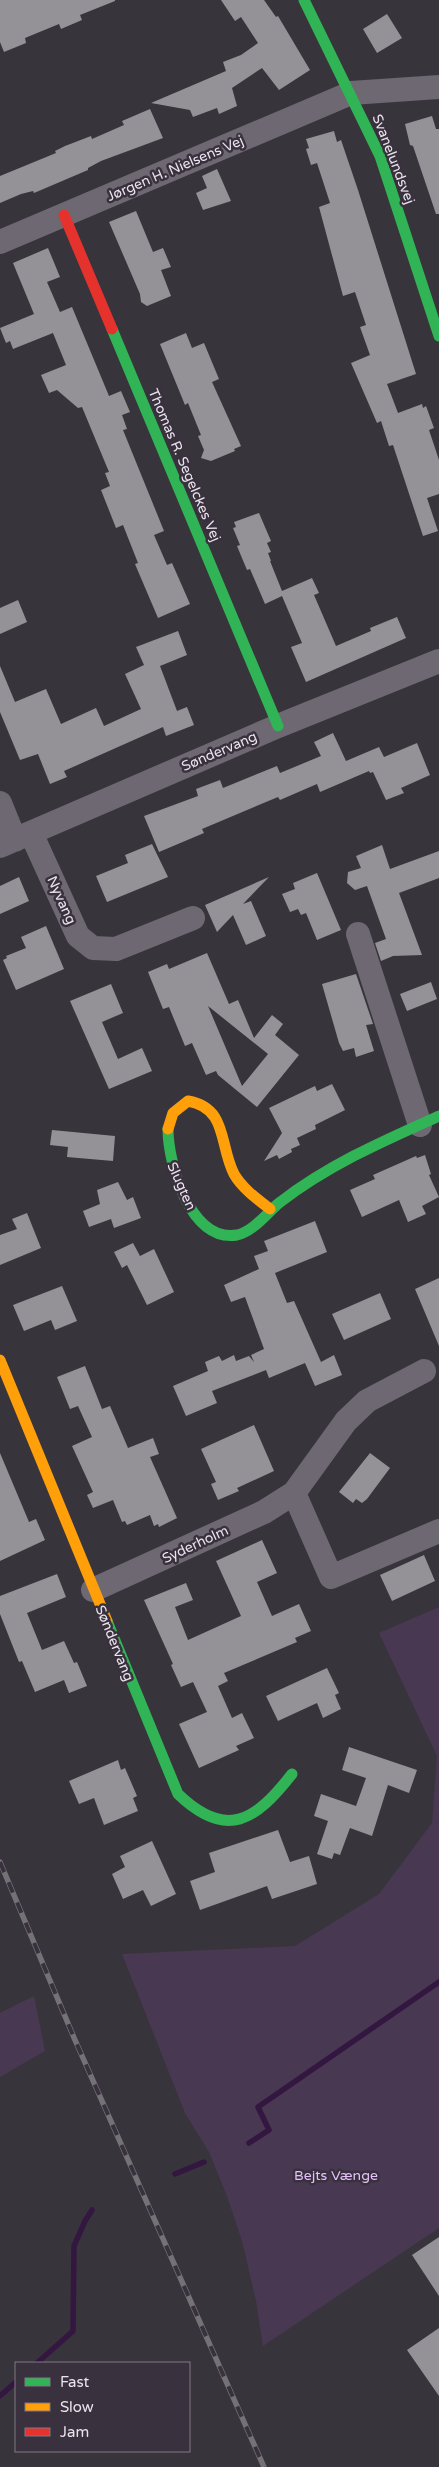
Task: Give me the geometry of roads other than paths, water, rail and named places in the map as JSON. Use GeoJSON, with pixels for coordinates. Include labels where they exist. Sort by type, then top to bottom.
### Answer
{"type":"FeatureCollection","features":[{"type":"Feature","properties":{"kind":"street","name":"Svanelundsvej"},"geometry":{"type":"LineString","coordinates":[[304,0],[351,92],[380,156],[439,336]]}},
{"type":"Feature","properties":{"kind":"street","name":"Jørgen H. Nielsens Vej"},"geometry":{"type":"LineString","coordinates":[[0,242],[351,92],[439,87]]}},
{"type":"Feature","properties":{"kind":"street","name":"Thomas R. Segelckes Vej"},"geometry":{"type":"LineString","coordinates":[[64,215],[278,726]]}},
{"type":"Feature","properties":{"kind":"street","name":"Søndervang"},"geometry":{"type":"LineString","coordinates":[[15,840],[278,726],[439,661]]}},
{"type":"Feature","properties":{"kind":"street","name":"Nyvang"},"geometry":{"type":"LineString","coordinates":[[0,803],[15,840],[78,936],[94,948],[116,949],[192,918]]}},
{"type":"Feature","properties":{"kind":"street","name":"Slugten"},"geometry":{"type":"LineString","coordinates":[[270,1209],[243,1187],[234,1173],[216,1117],[208,1106],[200,1101],[188,1101],[173,1113],[169,1130],[169,1158],[185,1198],[196,1217],[217,1232],[236,1235],[248,1229],[270,1209],[311,1178],[429,1121],[358,934]]}},
{"type":"Feature","properties":{"kind":"street","name":"Søndervang"},"geometry":{"type":"LineString","coordinates":[[0,1360],[178,1794],[192,1809],[210,1818],[230,1820],[250,1815],[267,1804],[292,1774]]}},
{"type":"Feature","properties":{"kind":"street","name":"Syderholm"},"geometry":{"type":"LineString","coordinates":[[93,1590],[264,1512],[294,1493],[346,1421],[367,1401],[424,1371]]}},
{"type":"Feature","properties":{"kind":"street"},"geometry":{"type":"LineString","coordinates":[[294,1493],[331,1577],[439,1531]]}},
{"type":"Feature","properties":{"kind":"waterway"},"geometry":{"type":"LineString","coordinates":[[249,2143],[269,2130],[258,2107],[439,1982]]}},
{"type":"Feature","properties":{"kind":"waterway"},"geometry":{"type":"LineString","coordinates":[[175,2174],[204,2162]]}},
{"type":"Feature","properties":{"kind":"waterway"},"geometry":{"type":"LineString","coordinates":[[38,2362],[73,2331],[74,2246],[92,2210]]}},
{"type":"Feature","properties":{"kind":"waterway"},"geometry":{"type":"LineString","coordinates":[[0,2396],[15,2383]]}},
{"type":"Feature","properties":{"kind":"railway"},"geometry":{"type":"LineString","coordinates":[[0,1862],[75,2040],[264,2467]]}},
{"type":"Feature","properties":{"kind":"park label","name":"Bejts Vænge"},"geometry":{"type":"Point","coordinates":[336,2175]}}]}
